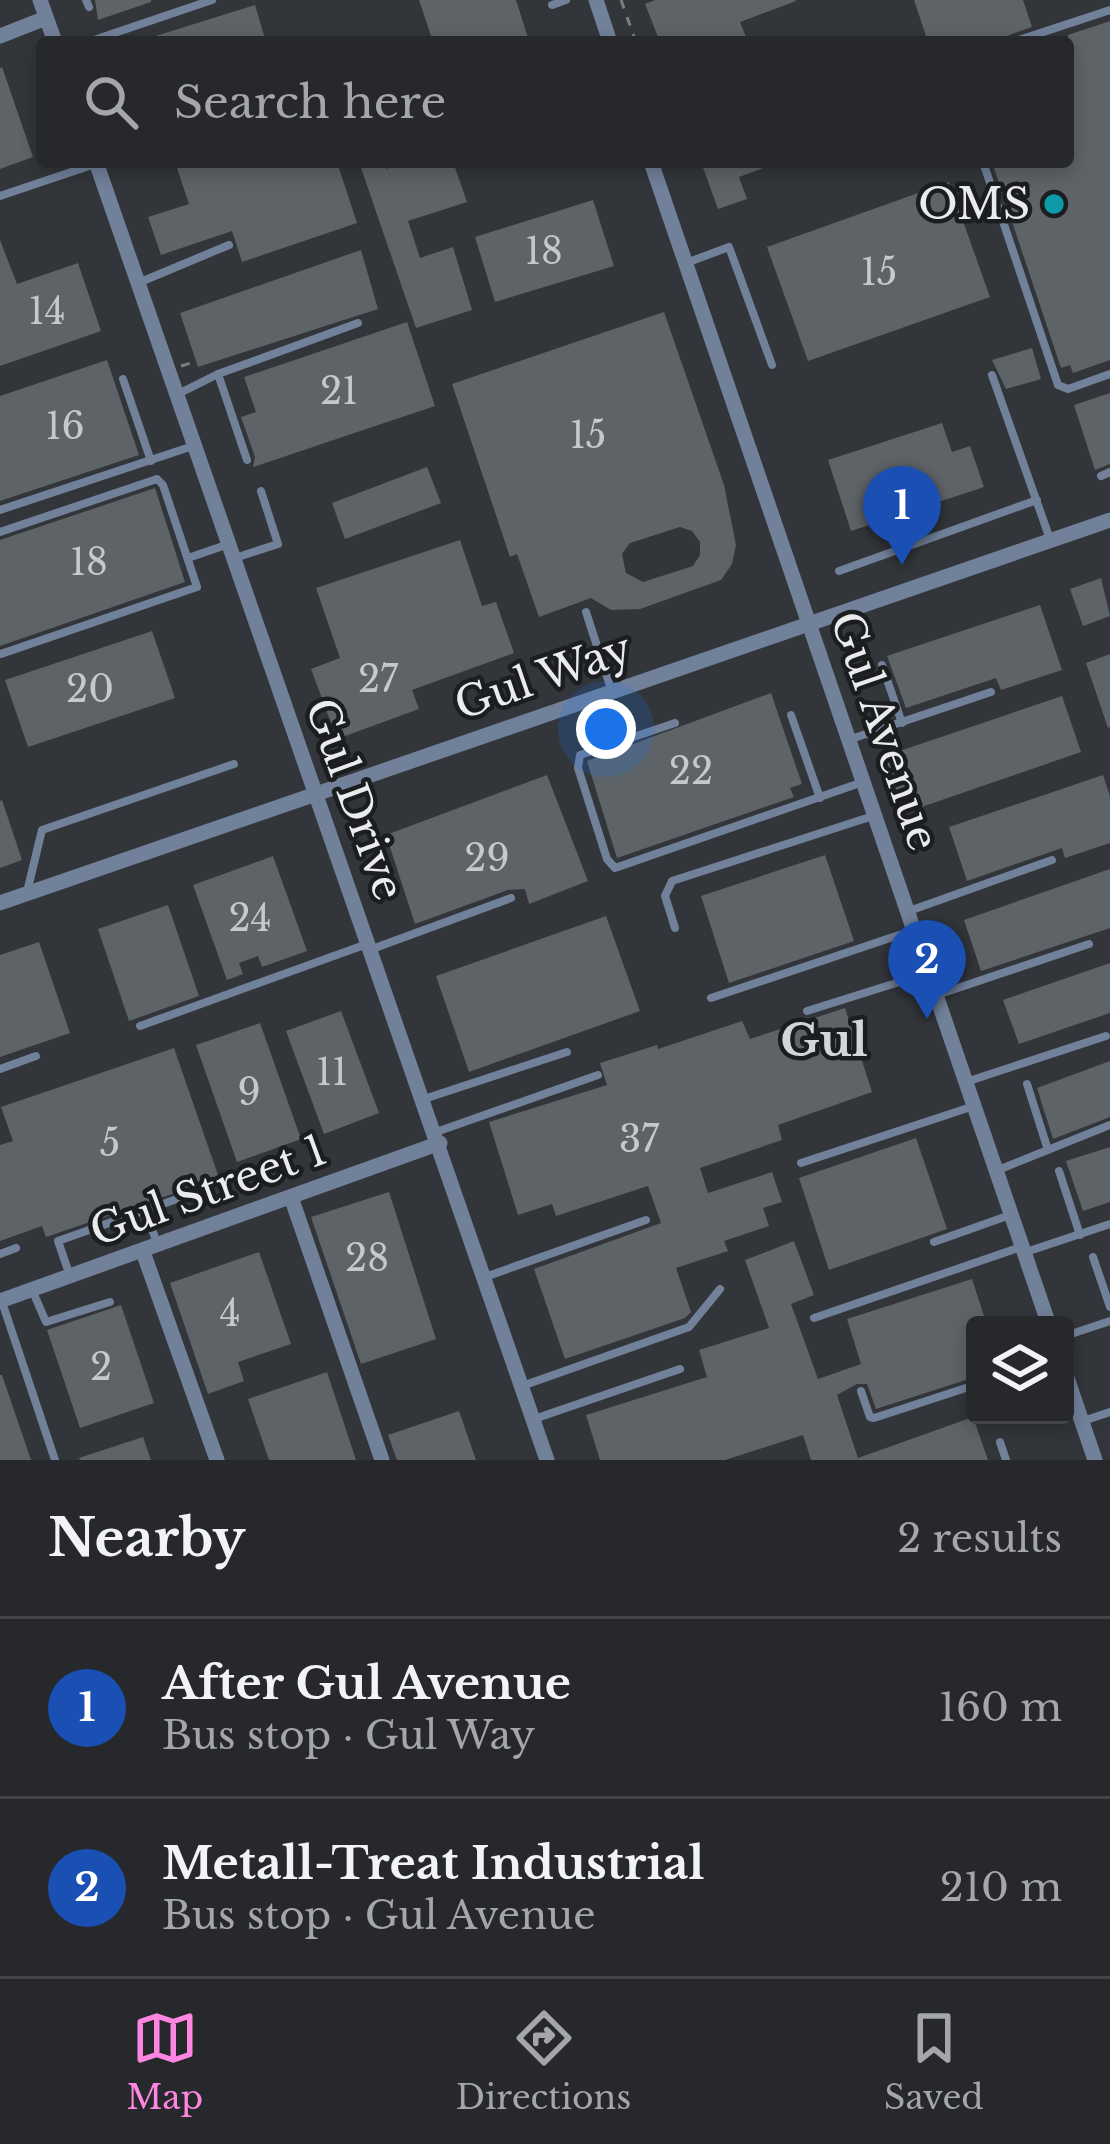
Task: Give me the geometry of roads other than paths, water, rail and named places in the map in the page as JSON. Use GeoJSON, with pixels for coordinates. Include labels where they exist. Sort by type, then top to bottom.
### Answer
{"type":"FeatureCollection","features":[{"type":"Feature","properties":{"kind":"street"},"geometry":{"type":"LineString","coordinates":[[40,0],[53,36]]}},
{"type":"Feature","properties":{"kind":"street"},"geometry":{"type":"LineString","coordinates":[[596,0],[608,36]]}},
{"type":"Feature","properties":{"kind":"street"},"geometry":{"type":"LineString","coordinates":[[0,36],[46,18]]}},
{"type":"Feature","properties":{"kind":"street","name":"Gul Drive"},"geometry":{"type":"LineString","coordinates":[[98,168],[547,1460]]}},
{"type":"Feature","properties":{"kind":"street","name":"Gul Avenue"},"geometry":{"type":"LineString","coordinates":[[653,168],[1046,1316]]}},
{"type":"Feature","properties":{"kind":"street","name":"Gul Way"},"geometry":{"type":"LineString","coordinates":[[0,903],[1110,520]]}},
{"type":"Feature","properties":{"kind":"street","name":"Gul Street 1"},"geometry":{"type":"LineString","coordinates":[[1,1301],[291,1197],[438,1138]]}},
{"type":"Feature","properties":{"kind":"street"},"geometry":{"type":"LineString","coordinates":[[291,1197],[382,1460]]}},
{"type":"Feature","properties":{"kind":"street"},"geometry":{"type":"LineString","coordinates":[[150,1249],[218,1460]]}},
{"type":"Feature","properties":{"kind":"street"},"geometry":{"type":"LineString","coordinates":[[1074,1398],[1095,1460]]}},
{"type":"Feature","properties":{"kind":"lane"},"geometry":{"type":"LineString","coordinates":[[106,36],[212,0]]}},
{"type":"Feature","properties":{"kind":"lane"},"geometry":{"type":"LineString","coordinates":[[552,4],[566,0]]}},
{"type":"Feature","properties":{"kind":"lane"},"geometry":{"type":"LineString","coordinates":[[1031,36],[1110,10]]}},
{"type":"Feature","properties":{"kind":"lane"},"geometry":{"type":"LineString","coordinates":[[0,196],[81,168]]}},
{"type":"Feature","properties":{"kind":"lane"},"geometry":{"type":"LineString","coordinates":[[985,168],[1058,385],[1068,389],[1110,374]]}},
{"type":"Feature","properties":{"kind":"lane"},"geometry":{"type":"LineString","coordinates":[[138,283],[229,245]]}},
{"type":"Feature","properties":{"kind":"lane"},"geometry":{"type":"LineString","coordinates":[[686,262],[729,247],[772,364]]}},
{"type":"Feature","properties":{"kind":"lane"},"geometry":{"type":"LineString","coordinates":[[176,394],[358,322]]}},
{"type":"Feature","properties":{"kind":"lane"},"geometry":{"type":"LineString","coordinates":[[218,374],[247,460]]}},
{"type":"Feature","properties":{"kind":"lane"},"geometry":{"type":"LineString","coordinates":[[992,376],[1051,540]]}},
{"type":"Feature","properties":{"kind":"lane"},"geometry":{"type":"LineString","coordinates":[[123,379],[151,460]]}},
{"type":"Feature","properties":{"kind":"lane"},"geometry":{"type":"LineString","coordinates":[[0,511],[194,446]]}},
{"type":"Feature","properties":{"kind":"lane"},"geometry":{"type":"LineString","coordinates":[[0,532],[157,479],[188,558],[195,590],[1,654]]}},
{"type":"Feature","properties":{"kind":"lane"},"geometry":{"type":"LineString","coordinates":[[188,558],[278,544],[261,491]]}},
{"type":"Feature","properties":{"kind":"lane"},"geometry":{"type":"LineString","coordinates":[[839,571],[1036,500]]}},
{"type":"Feature","properties":{"kind":"lane"},"geometry":{"type":"LineString","coordinates":[[586,612],[611,691]]}},
{"type":"Feature","properties":{"kind":"lane"},"geometry":{"type":"LineString","coordinates":[[882,665],[902,723]]}},
{"type":"Feature","properties":{"kind":"lane"},"geometry":{"type":"LineString","coordinates":[[850,740],[992,692]]}},
{"type":"Feature","properties":{"kind":"lane"},"geometry":{"type":"LineString","coordinates":[[791,715],[820,798]]}},
{"type":"Feature","properties":{"kind":"lane"},"geometry":{"type":"LineString","coordinates":[[675,723],[580,755],[578,768],[607,860],[615,868],[864,782]]}},
{"type":"Feature","properties":{"kind":"lane"},"geometry":{"type":"LineString","coordinates":[[26,894],[42,830],[233,764]]}},
{"type":"Feature","properties":{"kind":"lane"},"geometry":{"type":"LineString","coordinates":[[675,928],[665,896],[672,881],[876,815]]}},
{"type":"Feature","properties":{"kind":"lane"},"geometry":{"type":"LineString","coordinates":[[908,911],[1052,860]]}},
{"type":"Feature","properties":{"kind":"lane"},"geometry":{"type":"LineString","coordinates":[[140,1026],[511,898]]}},
{"type":"Feature","properties":{"kind":"lane"},"geometry":{"type":"LineString","coordinates":[[711,998],[915,930]]}},
{"type":"Feature","properties":{"kind":"lane"},"geometry":{"type":"LineString","coordinates":[[937,995],[1089,944]]}},
{"type":"Feature","properties":{"kind":"lane"},"geometry":{"type":"LineString","coordinates":[[807,1011],[929,972]]}},
{"type":"Feature","properties":{"kind":"lane"},"geometry":{"type":"LineString","coordinates":[[966,1082],[1106,1036]]}},
{"type":"Feature","properties":{"kind":"lane"},"geometry":{"type":"LineString","coordinates":[[424,1100],[567,1052]]}},
{"type":"Feature","properties":{"kind":"lane"},"geometry":{"type":"LineString","coordinates":[[0,1069],[36,1056]]}},
{"type":"Feature","properties":{"kind":"lane"},"geometry":{"type":"LineString","coordinates":[[438,1138],[598,1075]]}},
{"type":"Feature","properties":{"kind":"lane"},"geometry":{"type":"LineString","coordinates":[[1027,1084],[1048,1150]]}},
{"type":"Feature","properties":{"kind":"lane"},"geometry":{"type":"LineString","coordinates":[[801,1163],[974,1106]]}},
{"type":"Feature","properties":{"kind":"lane"},"geometry":{"type":"LineString","coordinates":[[997,1170],[1110,1125]]}},
{"type":"Feature","properties":{"kind":"lane"},"geometry":{"type":"LineString","coordinates":[[1059,1171],[1080,1235]]}},
{"type":"Feature","properties":{"kind":"lane"},"geometry":{"type":"LineString","coordinates":[[71,1277],[58,1240],[194,1193]]}},
{"type":"Feature","properties":{"kind":"lane"},"geometry":{"type":"LineString","coordinates":[[145,1210],[150,1249]]}},
{"type":"Feature","properties":{"kind":"lane"},"geometry":{"type":"LineString","coordinates":[[934,1242],[1012,1215]]}},
{"type":"Feature","properties":{"kind":"lane"},"geometry":{"type":"LineString","coordinates":[[485,1277],[646,1220]]}},
{"type":"Feature","properties":{"kind":"lane"},"geometry":{"type":"LineString","coordinates":[[814,1318],[1110,1224]]}},
{"type":"Feature","properties":{"kind":"lane"},"geometry":{"type":"LineString","coordinates":[[0,1254],[16,1248]]}},
{"type":"Feature","properties":{"kind":"lane"},"geometry":{"type":"LineString","coordinates":[[1093,1257],[1110,1307]]}},
{"type":"Feature","properties":{"kind":"lane"},"geometry":{"type":"LineString","coordinates":[[522,1386],[689,1327],[720,1289]]}},
{"type":"Feature","properties":{"kind":"lane"},"geometry":{"type":"LineString","coordinates":[[32,1290],[46,1322],[110,1302]]}},
{"type":"Feature","properties":{"kind":"lane"},"geometry":{"type":"LineString","coordinates":[[1,1301],[55,1460]]}},
{"type":"Feature","properties":{"kind":"lane"},"geometry":{"type":"LineString","coordinates":[[1074,1333],[1110,1321]]}},
{"type":"Feature","properties":{"kind":"lane"},"geometry":{"type":"LineString","coordinates":[[533,1420],[680,1369]]}},
{"type":"Feature","properties":{"kind":"lane"},"geometry":{"type":"LineString","coordinates":[[861,1391],[874,1418],[966,1387]]}},
{"type":"Feature","properties":{"kind":"lane"},"geometry":{"type":"LineString","coordinates":[[1082,1422],[1110,1412]]}},
{"type":"Feature","properties":{"kind":"lane"},"geometry":{"type":"LineString","coordinates":[[1000,1442],[1006,1460]]}},
{"type":"Feature","properties":{"kind":"place","name":"OMS"},"geometry":{"type":"Point","coordinates":[1054,204]}},
{"type":"Feature","properties":{"kind":"place","name":"After Gul Avenue"},"geometry":{"type":"Point","coordinates":[902,565]}},
{"type":"Feature","properties":{"kind":"place","name":"Metall-Treat Industrial"},"geometry":{"type":"Point","coordinates":[927,1019]}},
{"type":"Feature","properties":{"kind":"district","name":"Gul"},"geometry":{"type":"Point","coordinates":[824,1040]}}]}
